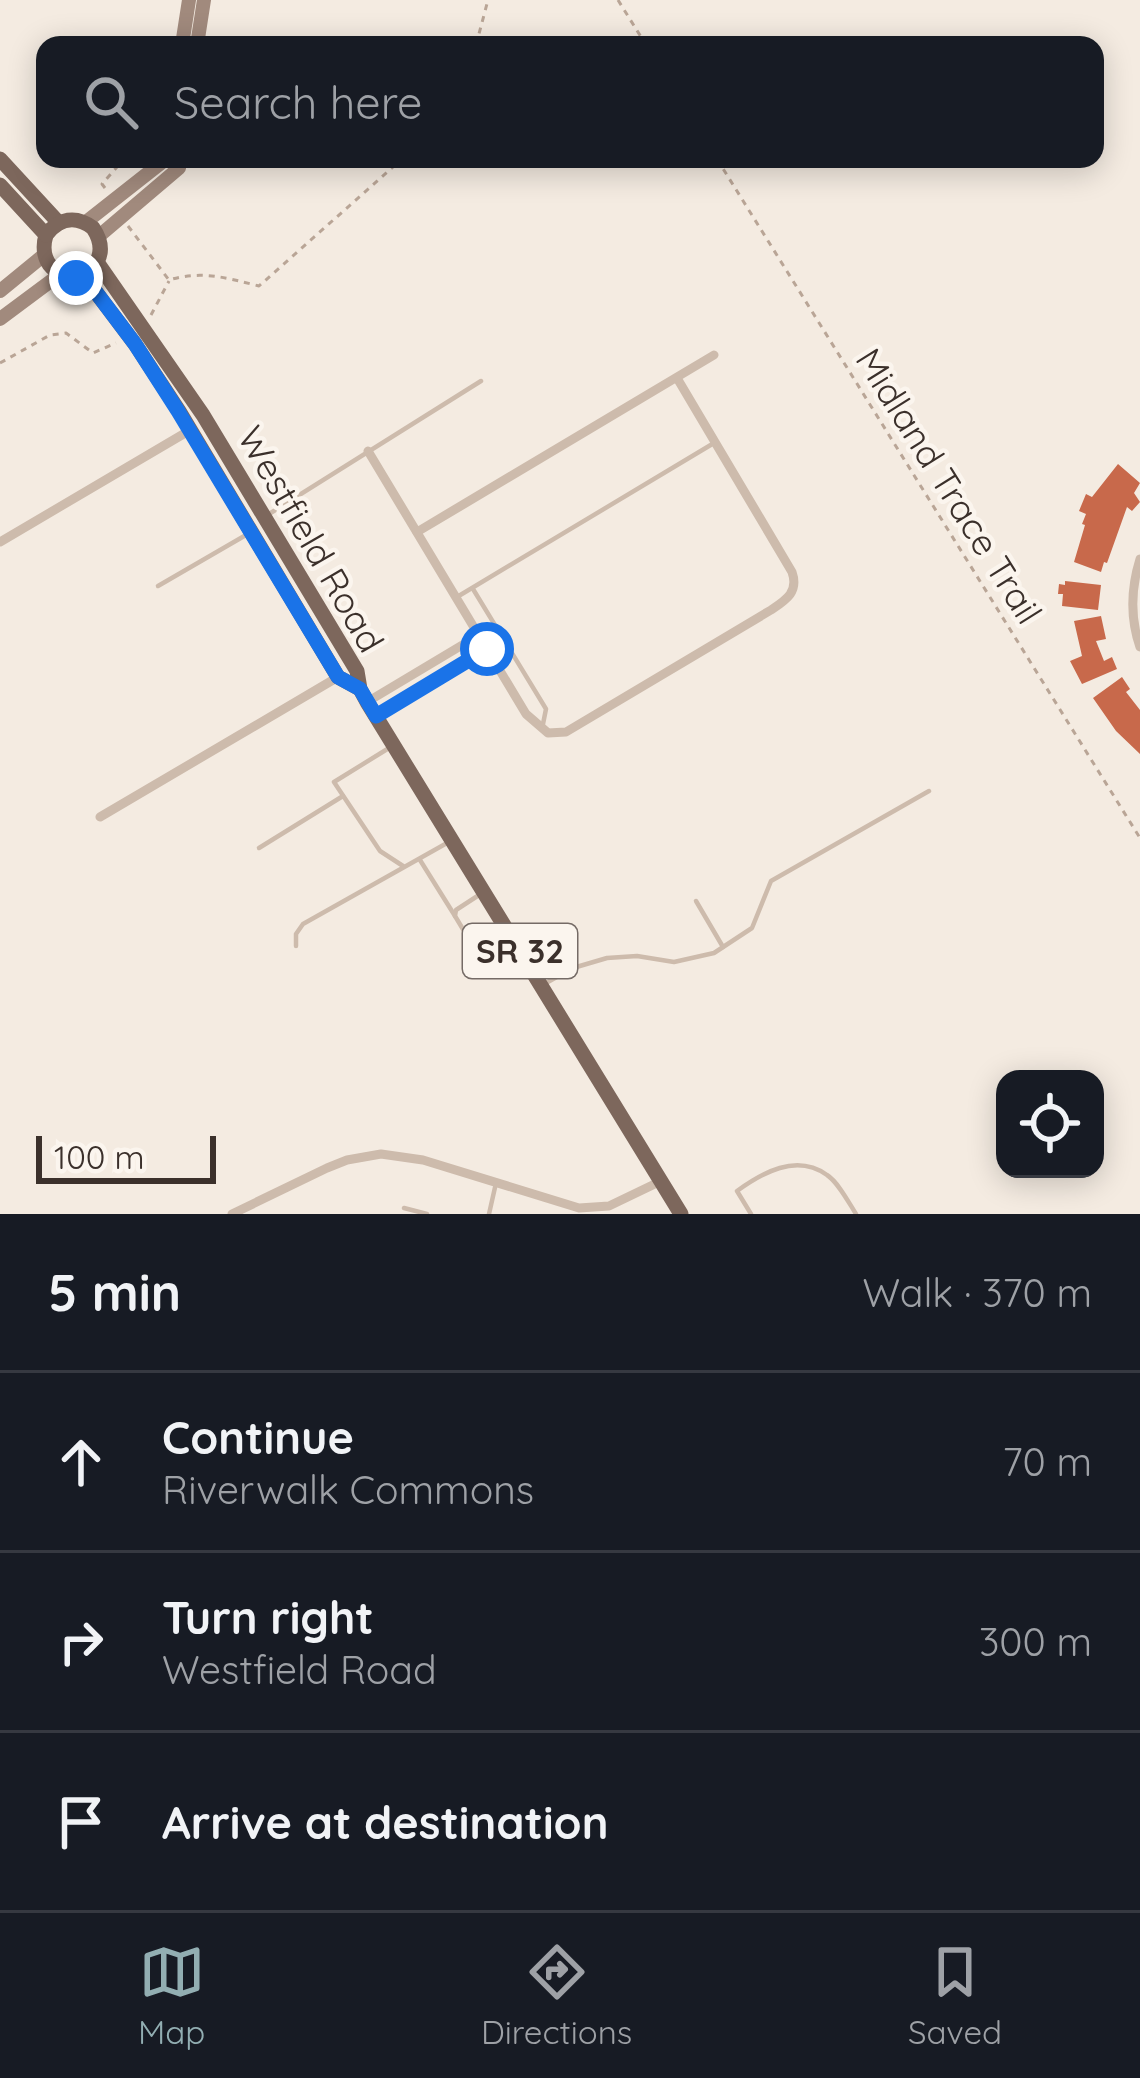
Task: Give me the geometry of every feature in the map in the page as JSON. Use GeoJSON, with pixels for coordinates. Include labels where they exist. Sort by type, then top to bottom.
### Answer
{"type":"FeatureCollection","features":[{"type":"Feature","properties":{"kind":"main road"},"geometry":{"type":"LineString","coordinates":[[183,36],[189,0]]}},
{"type":"Feature","properties":{"kind":"main road"},"geometry":{"type":"LineString","coordinates":[[198,36],[204,0]]}},
{"type":"Feature","properties":{"kind":"main road"},"geometry":{"type":"LineString","coordinates":[[0,159],[59,223]]}},
{"type":"Feature","properties":{"kind":"main road"},"geometry":{"type":"LineString","coordinates":[[86,222],[155,168]]}},
{"type":"Feature","properties":{"kind":"main road"},"geometry":{"type":"LineString","coordinates":[[99,236],[178,168]]}},
{"type":"Feature","properties":{"kind":"main road"},"geometry":{"type":"LineString","coordinates":[[0,184],[46,235]]}},
{"type":"Feature","properties":{"kind":"main road"},"geometry":{"type":"LineString","coordinates":[[86,222],[99,236],[97,262],[83,275],[59,274],[44,255],[46,235],[59,223],[86,222]]}},
{"type":"Feature","properties":{"kind":"main road"},"geometry":{"type":"LineString","coordinates":[[0,291],[44,255]]}},
{"type":"Feature","properties":{"kind":"main road","name":"Westfield Road"},"geometry":{"type":"LineString","coordinates":[[97,262],[207,420],[357,671],[368,702],[681,1214]]}},
{"type":"Feature","properties":{"kind":"main road"},"geometry":{"type":"LineString","coordinates":[[0,319],[59,274]]}},
{"type":"Feature","properties":{"kind":"main road","name":"Westfield Road"},"geometry":{"type":"LineString","coordinates":[[83,275],[190,430],[338,677],[368,702]]}},
{"type":"Feature","properties":{"kind":"street"},"geometry":{"type":"LineString","coordinates":[[417,532],[714,356]]}},
{"type":"Feature","properties":{"kind":"street"},"geometry":{"type":"LineString","coordinates":[[368,451],[526,714],[542,730],[556,734],[575,728],[771,610],[788,599],[795,584],[677,378]]}},
{"type":"Feature","properties":{"kind":"street"},"geometry":{"type":"LineString","coordinates":[[0,542],[207,420]]}},
{"type":"Feature","properties":{"kind":"street"},"geometry":{"type":"LineString","coordinates":[[1140,559],[1132,595],[1140,647]]}},
{"type":"Feature","properties":{"kind":"street"},"geometry":{"type":"LineString","coordinates":[[368,702],[478,634]]}},
{"type":"Feature","properties":{"kind":"street"},"geometry":{"type":"LineString","coordinates":[[368,702],[487,649]]}},
{"type":"Feature","properties":{"kind":"street"},"geometry":{"type":"LineString","coordinates":[[100,817],[338,677]]}},
{"type":"Feature","properties":{"kind":"street"},"geometry":{"type":"LineString","coordinates":[[232,1214],[254,1209],[347,1160],[381,1154],[423,1160],[562,1204],[595,1208],[620,1203],[661,1181]]}},
{"type":"Feature","properties":{"kind":"lane"},"geometry":{"type":"LineString","coordinates":[[264,517],[481,381]]}},
{"type":"Feature","properties":{"kind":"lane"},"geometry":{"type":"LineString","coordinates":[[457,597],[714,442]]}},
{"type":"Feature","properties":{"kind":"lane"},"geometry":{"type":"LineString","coordinates":[[158,586],[251,532]]}},
{"type":"Feature","properties":{"kind":"lane"},"geometry":{"type":"LineString","coordinates":[[472,588],[546,709],[542,730]]}},
{"type":"Feature","properties":{"kind":"lane"},"geometry":{"type":"LineString","coordinates":[[394,745],[334,782],[380,850],[403,866]]}},
{"type":"Feature","properties":{"kind":"lane"},"geometry":{"type":"LineString","coordinates":[[542,986],[573,968],[607,958],[637,956],[674,962],[714,952],[752,928],[771,881],[929,791]]}},
{"type":"Feature","properties":{"kind":"lane"},"geometry":{"type":"LineString","coordinates":[[260,848],[343,796]]}},
{"type":"Feature","properties":{"kind":"lane"},"geometry":{"type":"LineString","coordinates":[[296,946],[296,934],[303,924],[452,839]]}},
{"type":"Feature","properties":{"kind":"lane"},"geometry":{"type":"LineString","coordinates":[[420,860],[467,936]]}},
{"type":"Feature","properties":{"kind":"lane"},"geometry":{"type":"LineString","coordinates":[[455,916],[456,910],[484,892]]}},
{"type":"Feature","properties":{"kind":"lane"},"geometry":{"type":"LineString","coordinates":[[696,901],[723,947]]}},
{"type":"Feature","properties":{"kind":"lane"},"geometry":{"type":"LineString","coordinates":[[751,1214],[737,1191],[777,1167],[801,1166],[828,1175],[856,1214]]}},
{"type":"Feature","properties":{"kind":"lane"},"geometry":{"type":"LineString","coordinates":[[489,1214],[496,1184]]}},
{"type":"Feature","properties":{"kind":"lane"},"geometry":{"type":"LineString","coordinates":[[404,1208],[428,1214]]}},
{"type":"Feature","properties":{"kind":"path"},"geometry":{"type":"LineString","coordinates":[[478,36],[488,0]]}},
{"type":"Feature","properties":{"kind":"path"},"geometry":{"type":"LineString","coordinates":[[618,0],[640,36]]}},
{"type":"Feature","properties":{"kind":"path"},"geometry":{"type":"LineString","coordinates":[[106,191],[102,184],[116,168]]}},
{"type":"Feature","properties":{"kind":"path"},"geometry":{"type":"LineString","coordinates":[[169,280],[215,274],[259,286],[392,168]]}},
{"type":"Feature","properties":{"kind":"path","name":"Midland Trace Trail"},"geometry":{"type":"LineString","coordinates":[[723,168],[1140,838]]}},
{"type":"Feature","properties":{"kind":"path"},"geometry":{"type":"LineString","coordinates":[[125,221],[169,280]]}},
{"type":"Feature","properties":{"kind":"path"},"geometry":{"type":"LineString","coordinates":[[145,320],[153,314],[169,280]]}},
{"type":"Feature","properties":{"kind":"path"},"geometry":{"type":"LineString","coordinates":[[0,362],[50,335],[66,333],[93,353],[116,343]]}},
{"type":"Feature","properties":{"kind":"building"},"geometry":{"type":"Polygon","coordinates":[[[1118,464],[1140,483],[1134,493],[1140,502],[1132,511],[1127,507],[1101,572],[1074,562],[1085,525],[1086,514],[1079,511],[1086,494],[1092,497],[1118,464]]]}},
{"type":"Feature","properties":{"kind":"building"},"geometry":{"type":"Polygon","coordinates":[[[1059,584],[1101,585],[1098,610],[1062,606],[1059,584]]]}},
{"type":"Feature","properties":{"kind":"building"},"geometry":{"type":"Polygon","coordinates":[[[1101,616],[1106,639],[1096,641],[1104,661],[1112,657],[1117,669],[1082,684],[1070,661],[1082,656],[1074,621],[1101,616]]]}},
{"type":"Feature","properties":{"kind":"building"},"geometry":{"type":"Polygon","coordinates":[[[1122,677],[1130,689],[1126,692],[1140,710],[1140,754],[1093,698],[1122,677]]]}},
{"type":"Feature","properties":{"kind":"route"},"geometry":{"type":"LineString","coordinates":[[76,278],[83,275],[135,344],[338,677],[360,689],[376,716],[487,649]]}}]}
